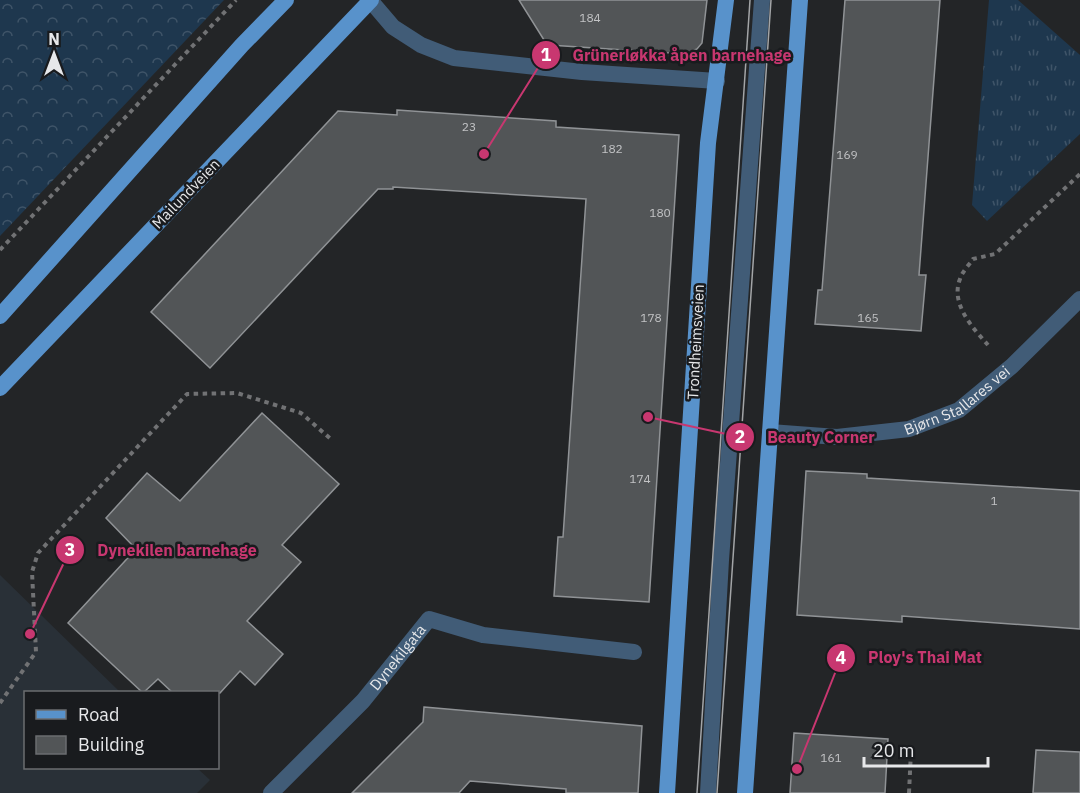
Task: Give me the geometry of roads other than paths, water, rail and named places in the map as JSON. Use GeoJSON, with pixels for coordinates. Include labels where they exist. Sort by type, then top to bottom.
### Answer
{"type":"FeatureCollection","features":[{"type":"Feature","properties":{"kind":"main road"},"geometry":{"type":"LineString","coordinates":[[0,316],[242,45],[286,0]]}},
{"type":"Feature","properties":{"kind":"main road","name":"Mailundveien"},"geometry":{"type":"LineString","coordinates":[[0,388],[370,0]]}},
{"type":"Feature","properties":{"kind":"main road","name":"Trondheimsveien"},"geometry":{"type":"LineString","coordinates":[[667,793],[708,143],[726,0]]}},
{"type":"Feature","properties":{"kind":"main road"},"geometry":{"type":"LineString","coordinates":[[746,793],[800,0]]}},
{"type":"Feature","properties":{"kind":"street","name":"Mailundveien"},"geometry":{"type":"LineString","coordinates":[[370,0],[393,27],[421,45],[454,58],[582,72],[717,81]]}},
{"type":"Feature","properties":{"kind":"street"},"geometry":{"type":"LineString","coordinates":[[708,793],[721,560],[762,0]]}},
{"type":"Feature","properties":{"kind":"street","name":"Bjørn Stallares vei"},"geometry":{"type":"LineString","coordinates":[[770,432],[837,437],[909,429],[959,410],[1012,366],[1080,299]]}},
{"type":"Feature","properties":{"kind":"street","name":"Dynekilgata"},"geometry":{"type":"LineString","coordinates":[[271,793],[363,701],[429,619],[483,635],[633,652]]}},
{"type":"Feature","properties":{"kind":"tram line"},"geometry":{"type":"LineString","coordinates":[[697,793],[750,0]]}},
{"type":"Feature","properties":{"kind":"tram line"},"geometry":{"type":"LineString","coordinates":[[717,793],[771,0]]}},
{"type":"Feature","properties":{"kind":"place","name":"Grünerløkka åpen barnehage"},"geometry":{"type":"Point","coordinates":[484,154]}},
{"type":"Feature","properties":{"kind":"place","name":"Beauty Corner"},"geometry":{"type":"Point","coordinates":[648,417]}},
{"type":"Feature","properties":{"kind":"place","name":"Dynekilen barnehage"},"geometry":{"type":"Point","coordinates":[30,634]}},
{"type":"Feature","properties":{"kind":"place","name":"Ploy's Thai Mat"},"geometry":{"type":"Point","coordinates":[797,769]}}]}
